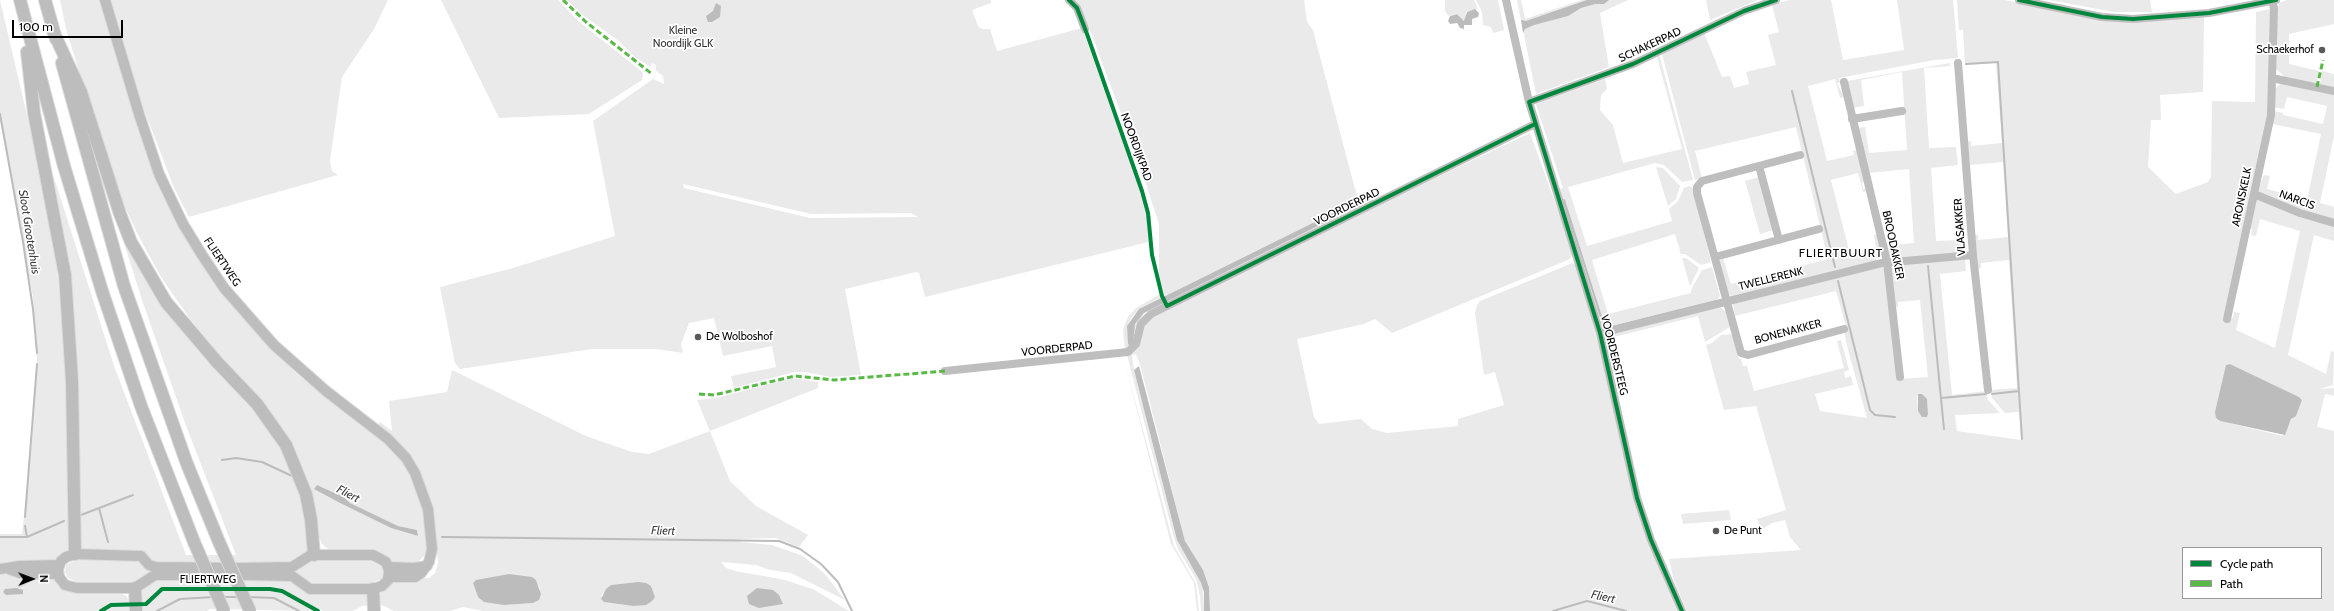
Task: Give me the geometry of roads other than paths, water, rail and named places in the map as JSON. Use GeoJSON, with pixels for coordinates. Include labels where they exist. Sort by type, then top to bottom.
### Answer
{"type":"FeatureCollection","features":[{"type":"Feature","properties":{"kind":"highway"},"geometry":{"type":"LineString","coordinates":[[20,0],[64,166],[102,291],[141,406],[194,542],[224,611]]}},
{"type":"Feature","properties":{"kind":"highway"},"geometry":{"type":"LineString","coordinates":[[45,0],[127,293],[184,457],[219,542],[250,611]]}},
{"type":"Feature","properties":{"kind":"highway"},"geometry":{"type":"LineString","coordinates":[[23,13],[34,113],[65,275],[72,381],[75,554]]}},
{"type":"Feature","properties":{"kind":"highway"},"geometry":{"type":"LineString","coordinates":[[54,31],[82,92],[120,214],[132,242],[166,302],[217,362],[257,404],[286,445],[306,494],[311,520],[314,555]]}},
{"type":"Feature","properties":{"kind":"highway"},"geometry":{"type":"LineString","coordinates":[[135,588],[136,611]]}},
{"type":"Feature","properties":{"kind":"highway"},"geometry":{"type":"LineString","coordinates":[[373,589],[374,611]]}},
{"type":"Feature","properties":{"kind":"main road","name":"FLIERTWEG"},"geometry":{"type":"LineString","coordinates":[[105,0],[149,146],[168,195],[183,224],[224,288],[274,345],[326,391],[388,439],[406,458],[415,473],[428,509],[432,549],[427,566]]}},
{"type":"Feature","properties":{"kind":"main road"},"geometry":{"type":"LineString","coordinates":[[75,554],[140,556],[155,571],[135,588],[73,588],[62,583],[58,570],[66,557],[75,554]]}},
{"type":"Feature","properties":{"kind":"main road","name":"FLIERTWEG"},"geometry":{"type":"LineString","coordinates":[[155,571],[290,567],[296,565],[306,557],[314,555],[376,556],[384,560],[388,567]]}},
{"type":"Feature","properties":{"kind":"main road"},"geometry":{"type":"LineString","coordinates":[[388,579],[388,567],[414,568],[427,566]]}},
{"type":"Feature","properties":{"kind":"main road"},"geometry":{"type":"LineString","coordinates":[[373,589],[382,586],[388,579],[394,577],[415,577],[427,566]]}},
{"type":"Feature","properties":{"kind":"main road"},"geometry":{"type":"LineString","coordinates":[[5,569],[20,573],[58,570]]}},
{"type":"Feature","properties":{"kind":"main road","name":"FLIERTWEG"},"geometry":{"type":"LineString","coordinates":[[155,571],[290,576],[310,588],[373,589]]}},
{"type":"Feature","properties":{"kind":"street"},"geometry":{"type":"LineString","coordinates":[[1069,0],[1077,8],[1085,29]]}},
{"type":"Feature","properties":{"kind":"street","name":"VOORDERSTEEG"},"geometry":{"type":"LineString","coordinates":[[1506,0],[1535,124],[1579,257],[1600,333],[1637,498],[1651,540],[1682,611]]}},
{"type":"Feature","properties":{"kind":"street","name":"SCHAKERPAD"},"geometry":{"type":"LineString","coordinates":[[1529,102],[1634,64],[1744,11],[1776,0]]}},
{"type":"Feature","properties":{"kind":"street"},"geometry":{"type":"LineString","coordinates":[[2020,0],[2102,17],[2133,19],[2209,13],[2274,1]]}},
{"type":"Feature","properties":{"kind":"street","name":"ARONSKELK"},"geometry":{"type":"LineString","coordinates":[[2227,320],[2271,115],[2274,1]]}},
{"type":"Feature","properties":{"kind":"street","name":"VLASAKKER"},"geometry":{"type":"LineString","coordinates":[[1958,62],[1974,255],[1988,390]]}},
{"type":"Feature","properties":{"kind":"street"},"geometry":{"type":"LineString","coordinates":[[2272,78],[2334,91]]}},
{"type":"Feature","properties":{"kind":"street","name":"BROODAKKER"},"geometry":{"type":"LineString","coordinates":[[1844,82],[1887,262],[1900,377]]}},
{"type":"Feature","properties":{"kind":"street"},"geometry":{"type":"LineString","coordinates":[[1852,119],[1902,112]]}},
{"type":"Feature","properties":{"kind":"street","name":"VOORDERPAD"},"geometry":{"type":"LineString","coordinates":[[945,372],[1128,352],[1136,344],[1141,324],[1151,314],[1535,124]]}},
{"type":"Feature","properties":{"kind":"street","name":"BONENAKKER"},"geometry":{"type":"LineString","coordinates":[[1800,155],[1704,181],[1698,185],[1697,193],[1739,350],[1745,355],[1844,328]]}},
{"type":"Feature","properties":{"kind":"street"},"geometry":{"type":"LineString","coordinates":[[1759,166],[1779,240]]}},
{"type":"Feature","properties":{"kind":"street","name":"NARCIS"},"geometry":{"type":"LineString","coordinates":[[2254,194],[2300,213],[2334,223]]}},
{"type":"Feature","properties":{"kind":"street"},"geometry":{"type":"LineString","coordinates":[[1715,257],[1818,229]]}},
{"type":"Feature","properties":{"kind":"street","name":"TWELLERENK"},"geometry":{"type":"LineString","coordinates":[[1600,333],[1887,262],[1974,255]]}},
{"type":"Feature","properties":{"kind":"waterway"},"geometry":{"type":"LineString","coordinates":[[1966,64],[1998,62],[2022,439]]}},
{"type":"Feature","properties":{"kind":"waterway"},"geometry":{"type":"LineString","coordinates":[[1792,91],[1835,267]]}},
{"type":"Feature","properties":{"kind":"waterway","name":"Sloot Grootenhuis"},"geometry":{"type":"LineString","coordinates":[[0,114],[23,242],[33,309],[37,353]]}},
{"type":"Feature","properties":{"kind":"waterway"},"geometry":{"type":"LineString","coordinates":[[1564,200],[1603,323]]}},
{"type":"Feature","properties":{"kind":"waterway"},"geometry":{"type":"LineString","coordinates":[[1928,266],[1944,429]]}},
{"type":"Feature","properties":{"kind":"waterway"},"geometry":{"type":"LineString","coordinates":[[1838,281],[1870,410],[1875,415],[1895,417]]}},
{"type":"Feature","properties":{"kind":"waterway","name":"Sloot Grootenhuis"},"geometry":{"type":"LineString","coordinates":[[25,517],[37,364]]}},
{"type":"Feature","properties":{"kind":"waterway"},"geometry":{"type":"LineString","coordinates":[[1992,394],[2019,391]]}},
{"type":"Feature","properties":{"kind":"waterway"},"geometry":{"type":"LineString","coordinates":[[1941,398],[1986,394]]}},
{"type":"Feature","properties":{"kind":"waterway","name":"Fliert"},"geometry":{"type":"LineString","coordinates":[[222,460],[236,458],[262,462],[292,476]]}},
{"type":"Feature","properties":{"kind":"waterway","name":"Fliert"},"geometry":{"type":"LineString","coordinates":[[81,515],[133,495]]}},
{"type":"Feature","properties":{"kind":"waterway"},"geometry":{"type":"LineString","coordinates":[[99,508],[108,542]]}},
{"type":"Feature","properties":{"kind":"waterway","name":"Fliert"},"geometry":{"type":"LineString","coordinates":[[0,537],[27,537],[64,521]]}},
{"type":"Feature","properties":{"kind":"waterway","name":"Sloot Grootenhuis"},"geometry":{"type":"LineString","coordinates":[[25,526],[27,537]]}},
{"type":"Feature","properties":{"kind":"waterway","name":"Fliert"},"geometry":{"type":"LineString","coordinates":[[442,537],[779,541],[800,549],[821,564],[838,582],[852,611]]}},
{"type":"Feature","properties":{"kind":"waterway"},"geometry":{"type":"LineString","coordinates":[[157,611],[180,599],[214,597]]}},
{"type":"Feature","properties":{"kind":"waterway"},"geometry":{"type":"LineString","coordinates":[[222,597],[238,597]]}},
{"type":"Feature","properties":{"kind":"waterway"},"geometry":{"type":"LineString","coordinates":[[248,597],[274,598],[299,611]]}},
{"type":"Feature","properties":{"kind":"waterway","name":"Fliert"},"geometry":{"type":"LineString","coordinates":[[1553,611],[1587,601],[1626,611]]}},
{"type":"Feature","properties":{"kind":"place","name":"Schaekerhof"},"geometry":{"type":"Point","coordinates":[2322,50]}},
{"type":"Feature","properties":{"kind":"place","name":"De Wolboshof"},"geometry":{"type":"Point","coordinates":[698,337]}},
{"type":"Feature","properties":{"kind":"place","name":"De Punt"},"geometry":{"type":"Point","coordinates":[1716,531]}},
{"type":"Feature","properties":{"kind":"district","name":"FLIERTBUURT"},"geometry":{"type":"Point","coordinates":[1841,253]}},
{"type":"Feature","properties":{"kind":"park label","name":"Kleine Noordijk GLK"},"geometry":{"type":"Point","coordinates":[683,37]}}]}
